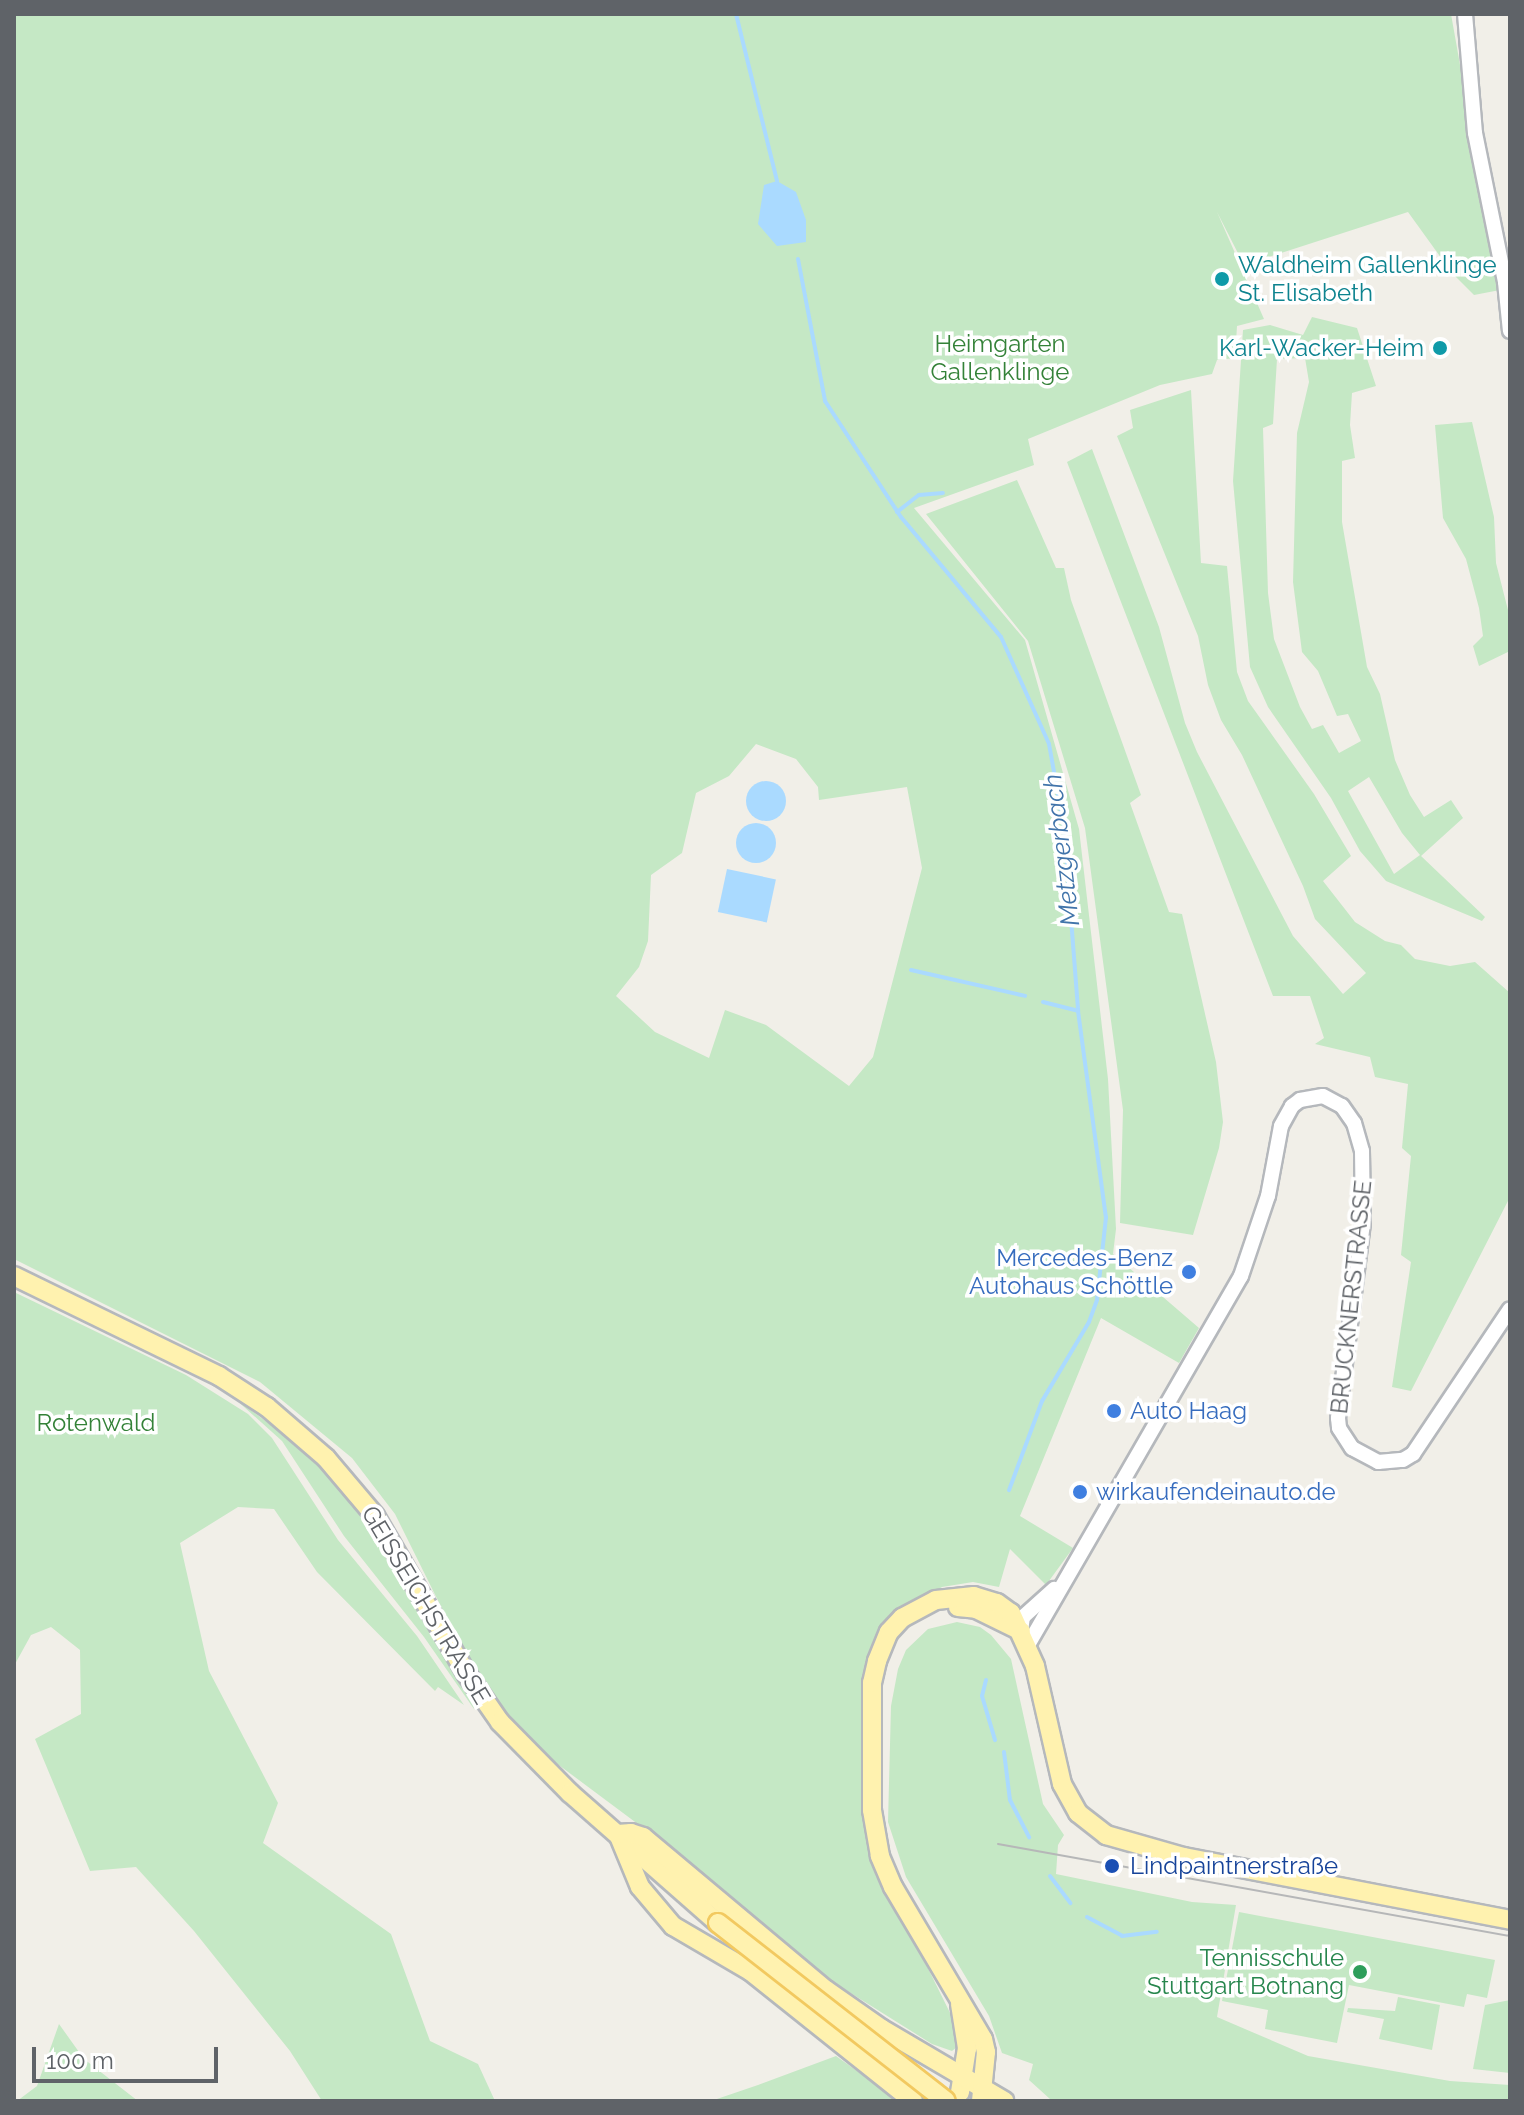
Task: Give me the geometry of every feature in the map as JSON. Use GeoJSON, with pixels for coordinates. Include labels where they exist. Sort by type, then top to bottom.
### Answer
{"type":"FeatureCollection","features":[{"type":"Feature","properties":{"kind":"main road","name":"GEISSEICHSTRASSE"},"geometry":{"type":"LineString","coordinates":[[14,1276],[219,1376],[267,1407],[326,1458],[392,1542],[489,1709],[540,1763],[718,1923],[957,2090],[1004,2101]]}},
{"type":"Feature","properties":{"kind":"main road"},"geometry":{"type":"LineString","coordinates":[[981,2096],[986,2052],[983,2039],[893,1887],[880,1856],[872,1810],[875,1716],[886,1664],[896,1642],[927,1615],[967,1607],[1021,1627],[1062,1784],[1078,1813],[1106,1835],[1184,1857],[1510,1920]]}},
{"type":"Feature","properties":{"kind":"main road","name":"GEISSEICHSTRASSE"},"geometry":{"type":"LineString","coordinates":[[618,1834],[629,1832],[643,1837],[826,1990],[882,2029],[957,2090]]}},
{"type":"Feature","properties":{"kind":"main road","name":"GEISSEICHSTRASSE"},"geometry":{"type":"LineString","coordinates":[[618,1834],[632,1870],[650,1900],[673,1926],[750,1971],[908,2096],[944,2096],[957,2090]]}},
{"type":"Feature","properties":{"kind":"main road"},"geometry":{"type":"LineString","coordinates":[[690,1899],[682,1909],[680,1919],[700,1943]]}},
{"type":"Feature","properties":{"kind":"main road"},"geometry":{"type":"LineString","coordinates":[[957,2090],[967,2048],[959,1997]]}},
{"type":"Feature","properties":{"kind":"street"},"geometry":{"type":"LineString","coordinates":[[1465,14],[1475,133],[1505,282],[1510,331]]}},
{"type":"Feature","properties":{"kind":"street","name":"BRUCKNERSTRASSE"},"geometry":{"type":"LineString","coordinates":[[1066,1575],[1241,1276],[1266,1204],[1281,1126],[1292,1106],[1310,1097],[1333,1099],[1354,1123],[1362,1151],[1363,1223],[1338,1418],[1339,1428],[1352,1448],[1378,1462],[1403,1460],[1413,1454],[1510,1309]]}},
{"type":"Feature","properties":{"kind":"street"},"geometry":{"type":"LineString","coordinates":[[1021,1627],[1066,1575]]}},
{"type":"Feature","properties":{"kind":"street"},"geometry":{"type":"LineString","coordinates":[[1021,1627],[1066,1575]]}},
{"type":"Feature","properties":{"kind":"green space","name":"Heimgarten Gallenklinge"},"geometry":{"type":"Polygon","coordinates":[[[14,14],[1451,14],[1500,290],[1474,295],[1452,273],[1408,212],[1244,265],[1217,212],[1264,319],[1237,326],[1235,358],[1217,360],[1212,374],[1160,385],[1028,439],[1034,465],[914,508],[1025,640],[1079,829],[1108,1079],[1116,1229],[1113,1254],[1199,1328],[1179,1363],[1101,1318],[1020,1516],[1073,1548],[1046,1585],[1010,1549],[999,1587],[973,1582],[942,1587],[891,1619],[864,1779],[868,1847],[957,2027],[957,2047],[952,2051],[932,2044],[833,1982],[678,1854],[540,1751],[496,1702],[466,1657],[395,1514],[352,1458],[260,1382],[14,1259],[14,14]],[[756,744],[729,776],[696,793],[682,853],[651,875],[648,941],[639,967],[616,996],[655,1032],[709,1058],[725,1010],[766,1025],[849,1086],[873,1057],[922,868],[907,787],[819,800],[818,787],[796,759],[756,744]]]}},
{"type":"Feature","properties":{"kind":"green space"},"geometry":{"type":"Polygon","coordinates":[[[1312,317],[1357,328],[1376,386],[1352,393],[1350,425],[1355,458],[1342,461],[1342,522],[1367,667],[1380,694],[1395,760],[1410,795],[1424,817],[1451,800],[1463,818],[1421,856],[1485,917],[1482,921],[1386,881],[1360,851],[1331,798],[1268,707],[1250,667],[1233,481],[1243,330],[1270,325],[1303,335],[1312,317]],[[1305,358],[1277,359],[1273,424],[1263,428],[1268,593],[1274,639],[1300,707],[1312,729],[1323,725],[1339,753],[1361,741],[1348,714],[1337,716],[1318,671],[1302,652],[1293,582],[1297,433],[1309,382],[1305,358]],[[1369,777],[1348,791],[1394,874],[1420,855],[1402,833],[1369,777]]]}},
{"type":"Feature","properties":{"kind":"green space"},"geometry":{"type":"Polygon","coordinates":[[[1191,390],[1201,563],[1227,566],[1237,672],[1248,701],[1314,794],[1351,856],[1323,881],[1355,922],[1385,941],[1401,945],[1415,959],[1450,966],[1475,962],[1510,993],[1510,1197],[1411,1391],[1392,1387],[1411,1262],[1401,1255],[1411,1156],[1402,1148],[1408,1084],[1375,1077],[1370,1057],[1315,1044],[1324,1038],[1310,996],[1273,996],[1067,462],[1092,449],[1159,627],[1185,723],[1197,752],[1293,936],[1343,994],[1366,973],[1315,919],[1303,886],[1242,755],[1221,720],[1208,685],[1198,636],[1117,436],[1133,428],[1130,410],[1191,390]]]}},
{"type":"Feature","properties":{"kind":"green space"},"geometry":{"type":"Polygon","coordinates":[[[1472,422],[1494,517],[1496,563],[1510,618],[1510,651],[1479,666],[1473,646],[1483,636],[1479,608],[1466,559],[1443,518],[1435,425],[1472,422]]]}},
{"type":"Feature","properties":{"kind":"green space"},"geometry":{"type":"Polygon","coordinates":[[[1017,480],[1056,568],[1064,568],[1071,600],[1141,795],[1130,803],[1169,912],[1182,914],[1216,1062],[1223,1122],[1219,1148],[1193,1235],[1120,1223],[1123,1110],[1085,828],[1028,641],[926,514],[1017,480]]]}},
{"type":"Feature","properties":{"kind":"green space","name":"Rotenwald"},"geometry":{"type":"Polygon","coordinates":[[[14,1292],[186,1375],[248,1414],[272,1438],[338,1540],[417,1636],[464,1705],[438,1687],[435,1691],[317,1572],[274,1509],[238,1507],[180,1543],[209,1671],[278,1803],[263,1843],[391,1934],[430,2041],[478,2064],[495,2101],[322,2101],[290,2051],[194,1931],[136,1867],[90,1871],[35,1739],[81,1714],[80,1650],[51,1627],[31,1635],[14,1666],[14,1292]]]}},
{"type":"Feature","properties":{"kind":"green space"},"geometry":{"type":"Polygon","coordinates":[[[233,1397],[305,1450],[353,1502],[374,1530],[473,1701],[474,1709],[424,1637],[344,1536],[282,1441],[233,1397]]]}},
{"type":"Feature","properties":{"kind":"green space"},"geometry":{"type":"Polygon","coordinates":[[[957,1622],[980,1627],[1011,1659],[1043,1804],[1064,1835],[1058,1845],[1056,1874],[1192,1902],[1236,1905],[1217,2017],[1308,2056],[1450,2081],[1510,2085],[1510,2101],[1050,2099],[1029,2080],[1033,2064],[1002,2053],[989,2016],[906,1877],[888,1822],[891,1706],[898,1669],[906,1650],[928,1629],[957,1622]]]}},
{"type":"Feature","properties":{"kind":"green space","name":"Tennisschule Stuttgart Botnang"},"geometry":{"type":"Polygon","coordinates":[[[1239,1912],[1495,1960],[1487,1998],[1467,1994],[1464,2007],[1349,1985],[1337,2043],[1265,2029],[1268,2010],[1222,2001],[1239,1912]]]}},
{"type":"Feature","properties":{"kind":"green space"},"geometry":{"type":"Polygon","coordinates":[[[1398,1997],[1440,2005],[1432,2050],[1379,2039],[1384,2019],[1347,2012],[1348,2008],[1395,2011],[1398,1997]]]}},
{"type":"Feature","properties":{"kind":"green space"},"geometry":{"type":"Polygon","coordinates":[[[1510,2000],[1510,2073],[1473,2069],[1485,2005],[1510,2000]]]}},
{"type":"Feature","properties":{"kind":"green space"},"geometry":{"type":"Polygon","coordinates":[[[59,2024],[84,2059],[138,2101],[17,2101],[37,2086],[59,2024]]]}},
{"type":"Feature","properties":{"kind":"green space"},"geometry":{"type":"Polygon","coordinates":[[[836,2056],[899,2101],[711,2101],[758,2085],[836,2056]]]}},
{"type":"Feature","properties":{"kind":"water"},"geometry":{"type":"Polygon","coordinates":[[[777,181],[796,192],[806,220],[806,242],[777,246],[758,224],[764,185],[777,181]]]}},
{"type":"Feature","properties":{"kind":"water"},"geometry":{"type":"Polygon","coordinates":[[[766,781],[780,787],[786,801],[780,815],[766,821],[752,815],[746,801],[752,787],[766,781]]]}},
{"type":"Feature","properties":{"kind":"water"},"geometry":{"type":"Polygon","coordinates":[[[756,823],[770,829],[776,843],[770,857],[756,863],[742,857],[736,843],[742,829],[756,823]]]}},
{"type":"Feature","properties":{"kind":"water"},"geometry":{"type":"Polygon","coordinates":[[[727,869],[776,879],[767,922],[718,912],[727,869]]]}},
{"type":"Feature","properties":{"kind":"waterway","name":"Metzgerbach"},"geometry":{"type":"LineString","coordinates":[[736,14],[777,181]]}},
{"type":"Feature","properties":{"kind":"waterway","name":"Metzgerbach"},"geometry":{"type":"LineString","coordinates":[[798,259],[825,401],[901,517],[1001,637],[1049,744],[1064,827],[1078,1011],[1106,1217],[1097,1300],[1089,1322],[1042,1401],[1009,1490]]}},
{"type":"Feature","properties":{"kind":"waterway"},"geometry":{"type":"LineString","coordinates":[[897,512],[919,495],[943,493]]}},
{"type":"Feature","properties":{"kind":"waterway"},"geometry":{"type":"LineString","coordinates":[[911,970],[1025,996]]}},
{"type":"Feature","properties":{"kind":"waterway"},"geometry":{"type":"LineString","coordinates":[[1043,1002],[1078,1011]]}},
{"type":"Feature","properties":{"kind":"waterway","name":"Metzgerbach"},"geometry":{"type":"LineString","coordinates":[[986,1680],[982,1696],[995,1740]]}},
{"type":"Feature","properties":{"kind":"waterway","name":"Metzgerbach"},"geometry":{"type":"LineString","coordinates":[[1004,1752],[1010,1800],[1029,1837]]}},
{"type":"Feature","properties":{"kind":"waterway","name":"Metzgerbach"},"geometry":{"type":"LineString","coordinates":[[1050,1876],[1070,1903]]}},
{"type":"Feature","properties":{"kind":"waterway","name":"Metzgerbach"},"geometry":{"type":"LineString","coordinates":[[1087,1917],[1122,1936],[1157,1932]]}},
{"type":"Feature","properties":{"kind":"tram line"},"geometry":{"type":"LineString","coordinates":[[998,1844],[1510,1936]]}},
{"type":"Feature","properties":{"kind":"place","name":"Waldheim Gallenklinge St. Elisabeth"},"geometry":{"type":"Point","coordinates":[1222,279]}},
{"type":"Feature","properties":{"kind":"place","name":"Karl-Wacker-Heim"},"geometry":{"type":"Point","coordinates":[1440,348]}},
{"type":"Feature","properties":{"kind":"place","name":"Mercedes-Benz Autohaus Schöttle"},"geometry":{"type":"Point","coordinates":[1189,1272]}},
{"type":"Feature","properties":{"kind":"place","name":"Auto Haag"},"geometry":{"type":"Point","coordinates":[1114,1411]}},
{"type":"Feature","properties":{"kind":"place","name":"wirkaufendeinauto.de"},"geometry":{"type":"Point","coordinates":[1080,1492]}},
{"type":"Feature","properties":{"kind":"place","name":"Lindpaintnerstraße"},"geometry":{"type":"Point","coordinates":[1112,1866]}},
{"type":"Feature","properties":{"kind":"place","name":"Tennisschule Stuttgart Botnang"},"geometry":{"type":"Point","coordinates":[1360,1972]}}]}
